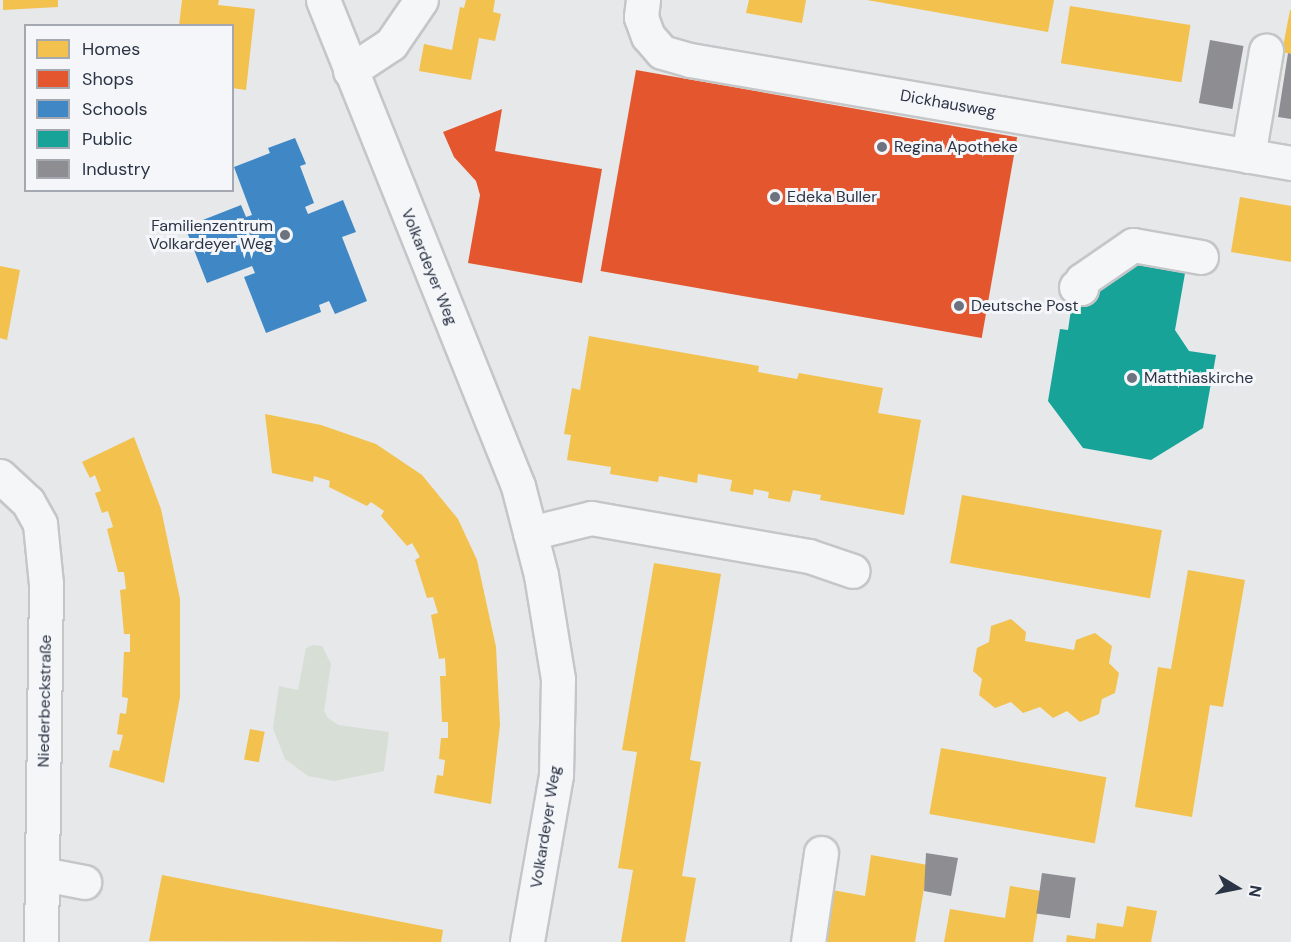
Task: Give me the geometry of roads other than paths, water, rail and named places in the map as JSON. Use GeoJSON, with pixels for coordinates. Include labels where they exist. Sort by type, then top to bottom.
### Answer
{"type":"FeatureCollection","features":[{"type":"Feature","properties":{"kind":"street"},"geometry":{"type":"LineString","coordinates":[[350,71],[391,44],[421,0]]}},
{"type":"Feature","properties":{"kind":"street","name":"Dickhausweg"},"geometry":{"type":"LineString","coordinates":[[643,0],[642,18],[660,63],[1291,163]]}},
{"type":"Feature","properties":{"kind":"street","name":"Volkardeyer Weg"},"geometry":{"type":"LineString","coordinates":[[324,1],[350,71],[518,486],[530,533],[558,679],[556,774],[526,942]]}},
{"type":"Feature","properties":{"kind":"street"},"geometry":{"type":"LineString","coordinates":[[1248,156],[1266,51]]}},
{"type":"Feature","properties":{"kind":"street"},"geometry":{"type":"LineString","coordinates":[[1076,287],[1081,288],[1083,280],[1133,245],[1201,257]]}},
{"type":"Feature","properties":{"kind":"street","name":"Niederbeckstraße"},"geometry":{"type":"LineString","coordinates":[[0,476],[28,502],[40,524],[44,560],[44,874],[41,942]]}},
{"type":"Feature","properties":{"kind":"street"},"geometry":{"type":"LineString","coordinates":[[530,533],[591,518],[808,556],[853,571]]}},
{"type":"Feature","properties":{"kind":"street"},"geometry":{"type":"LineString","coordinates":[[808,942],[821,853]]}},
{"type":"Feature","properties":{"kind":"street"},"geometry":{"type":"LineString","coordinates":[[44,874],[84,882]]}},
{"type":"Feature","properties":{"kind":"place","name":"Regina Apotheke"},"geometry":{"type":"Point","coordinates":[882,147]}},
{"type":"Feature","properties":{"kind":"place","name":"Edeka Buller"},"geometry":{"type":"Point","coordinates":[775,197]}},
{"type":"Feature","properties":{"kind":"place","name":"Familienzentrum Volkardeyer Weg"},"geometry":{"type":"Point","coordinates":[285,235]}},
{"type":"Feature","properties":{"kind":"place","name":"Deutsche Post"},"geometry":{"type":"Point","coordinates":[959,306]}},
{"type":"Feature","properties":{"kind":"place","name":"Matthiaskirche"},"geometry":{"type":"Point","coordinates":[1132,378]}}]}
